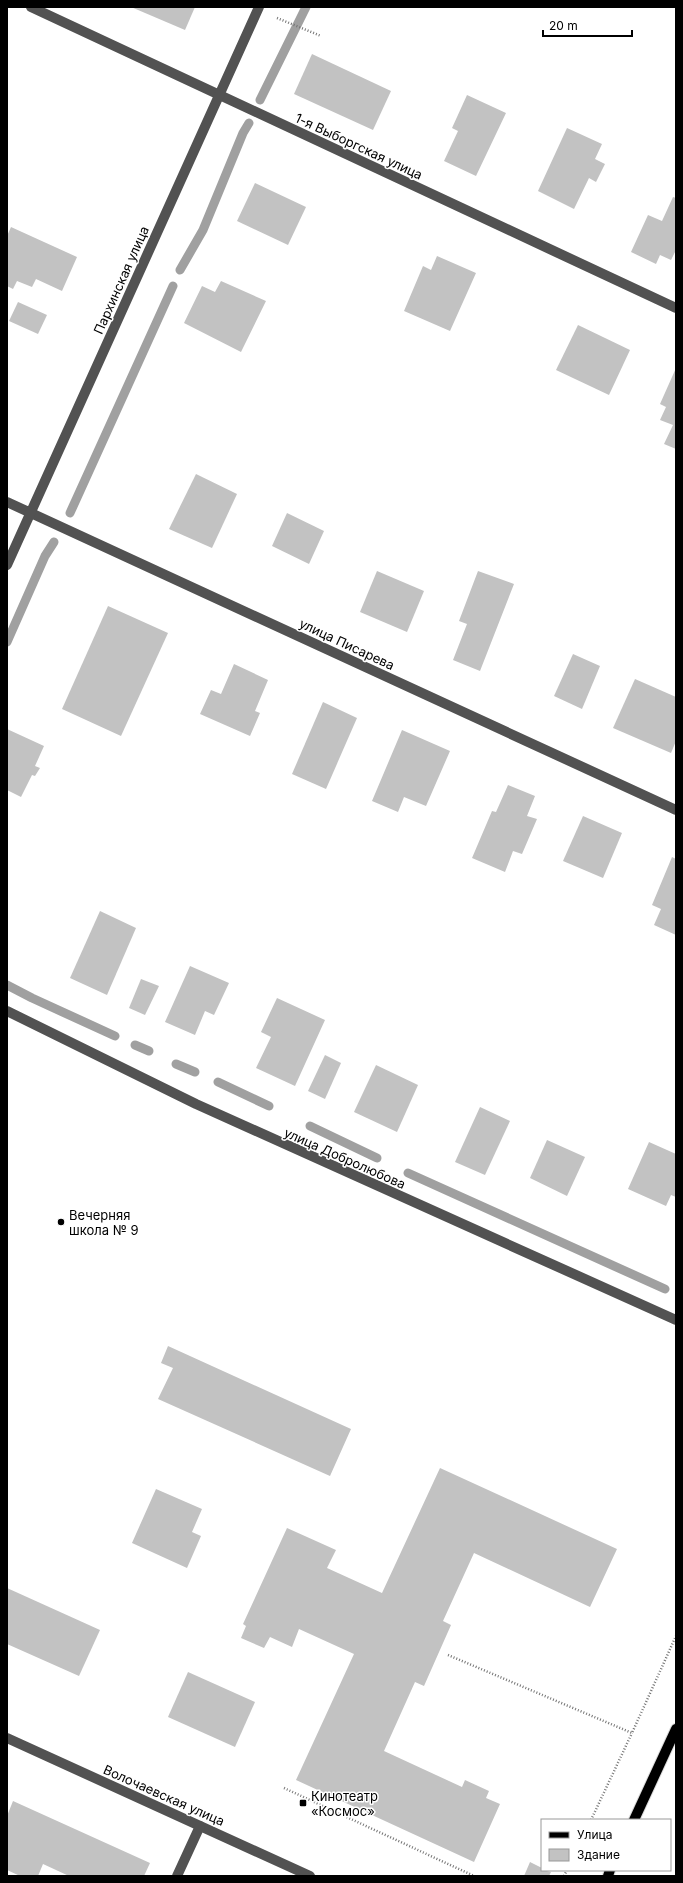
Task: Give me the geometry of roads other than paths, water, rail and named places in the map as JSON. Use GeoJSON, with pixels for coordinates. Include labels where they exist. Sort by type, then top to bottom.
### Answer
{"type":"FeatureCollection","features":[{"type":"Feature","properties":{"kind":"main road"},"geometry":{"type":"LineString","coordinates":[[634,1819],[676,1729]]}},
{"type":"Feature","properties":{"kind":"street","name":"1-я Выборгская улица"},"geometry":{"type":"LineString","coordinates":[[31,7],[676,308]]}},
{"type":"Feature","properties":{"kind":"street","name":"Пархинская улица"},"geometry":{"type":"LineString","coordinates":[[7,565],[259,7]]}},
{"type":"Feature","properties":{"kind":"street","name":"улица Писарева"},"geometry":{"type":"LineString","coordinates":[[7,502],[676,810]]}},
{"type":"Feature","properties":{"kind":"street","name":"улица Добролюбова"},"geometry":{"type":"LineString","coordinates":[[7,1011],[196,1104],[676,1320]]}},
{"type":"Feature","properties":{"kind":"street","name":"Волочаевская улица"},"geometry":{"type":"LineString","coordinates":[[7,1738],[310,1876]]}},
{"type":"Feature","properties":{"kind":"street"},"geometry":{"type":"LineString","coordinates":[[177,1876],[200,1826]]}},
{"type":"Feature","properties":{"kind":"waterway"},"geometry":{"type":"LineString","coordinates":[[260,100],[306,7]]}},
{"type":"Feature","properties":{"kind":"waterway"},"geometry":{"type":"LineString","coordinates":[[180,270],[203,230],[243,133],[249,123]]}},
{"type":"Feature","properties":{"kind":"waterway"},"geometry":{"type":"LineString","coordinates":[[70,513],[173,286]]}},
{"type":"Feature","properties":{"kind":"waterway"},"geometry":{"type":"LineString","coordinates":[[7,642],[45,556],[54,542]]}},
{"type":"Feature","properties":{"kind":"waterway"},"geometry":{"type":"LineString","coordinates":[[7,985],[115,1036]]}},
{"type":"Feature","properties":{"kind":"waterway"},"geometry":{"type":"LineString","coordinates":[[135,1045],[149,1051]]}},
{"type":"Feature","properties":{"kind":"waterway"},"geometry":{"type":"LineString","coordinates":[[176,1064],[195,1072]]}},
{"type":"Feature","properties":{"kind":"waterway"},"geometry":{"type":"LineString","coordinates":[[218,1082],[269,1106]]}},
{"type":"Feature","properties":{"kind":"waterway"},"geometry":{"type":"LineString","coordinates":[[310,1126],[377,1158]]}},
{"type":"Feature","properties":{"kind":"waterway"},"geometry":{"type":"LineString","coordinates":[[408,1173],[665,1289]]}},
{"type":"Feature","properties":{"kind":"place","name":"Вечерняя школа № 9"},"geometry":{"type":"Point","coordinates":[61,1222]}},
{"type":"Feature","properties":{"kind":"place","name":"Кинотеатр «Космос»"},"geometry":{"type":"Point","coordinates":[303,1803]}}]}
